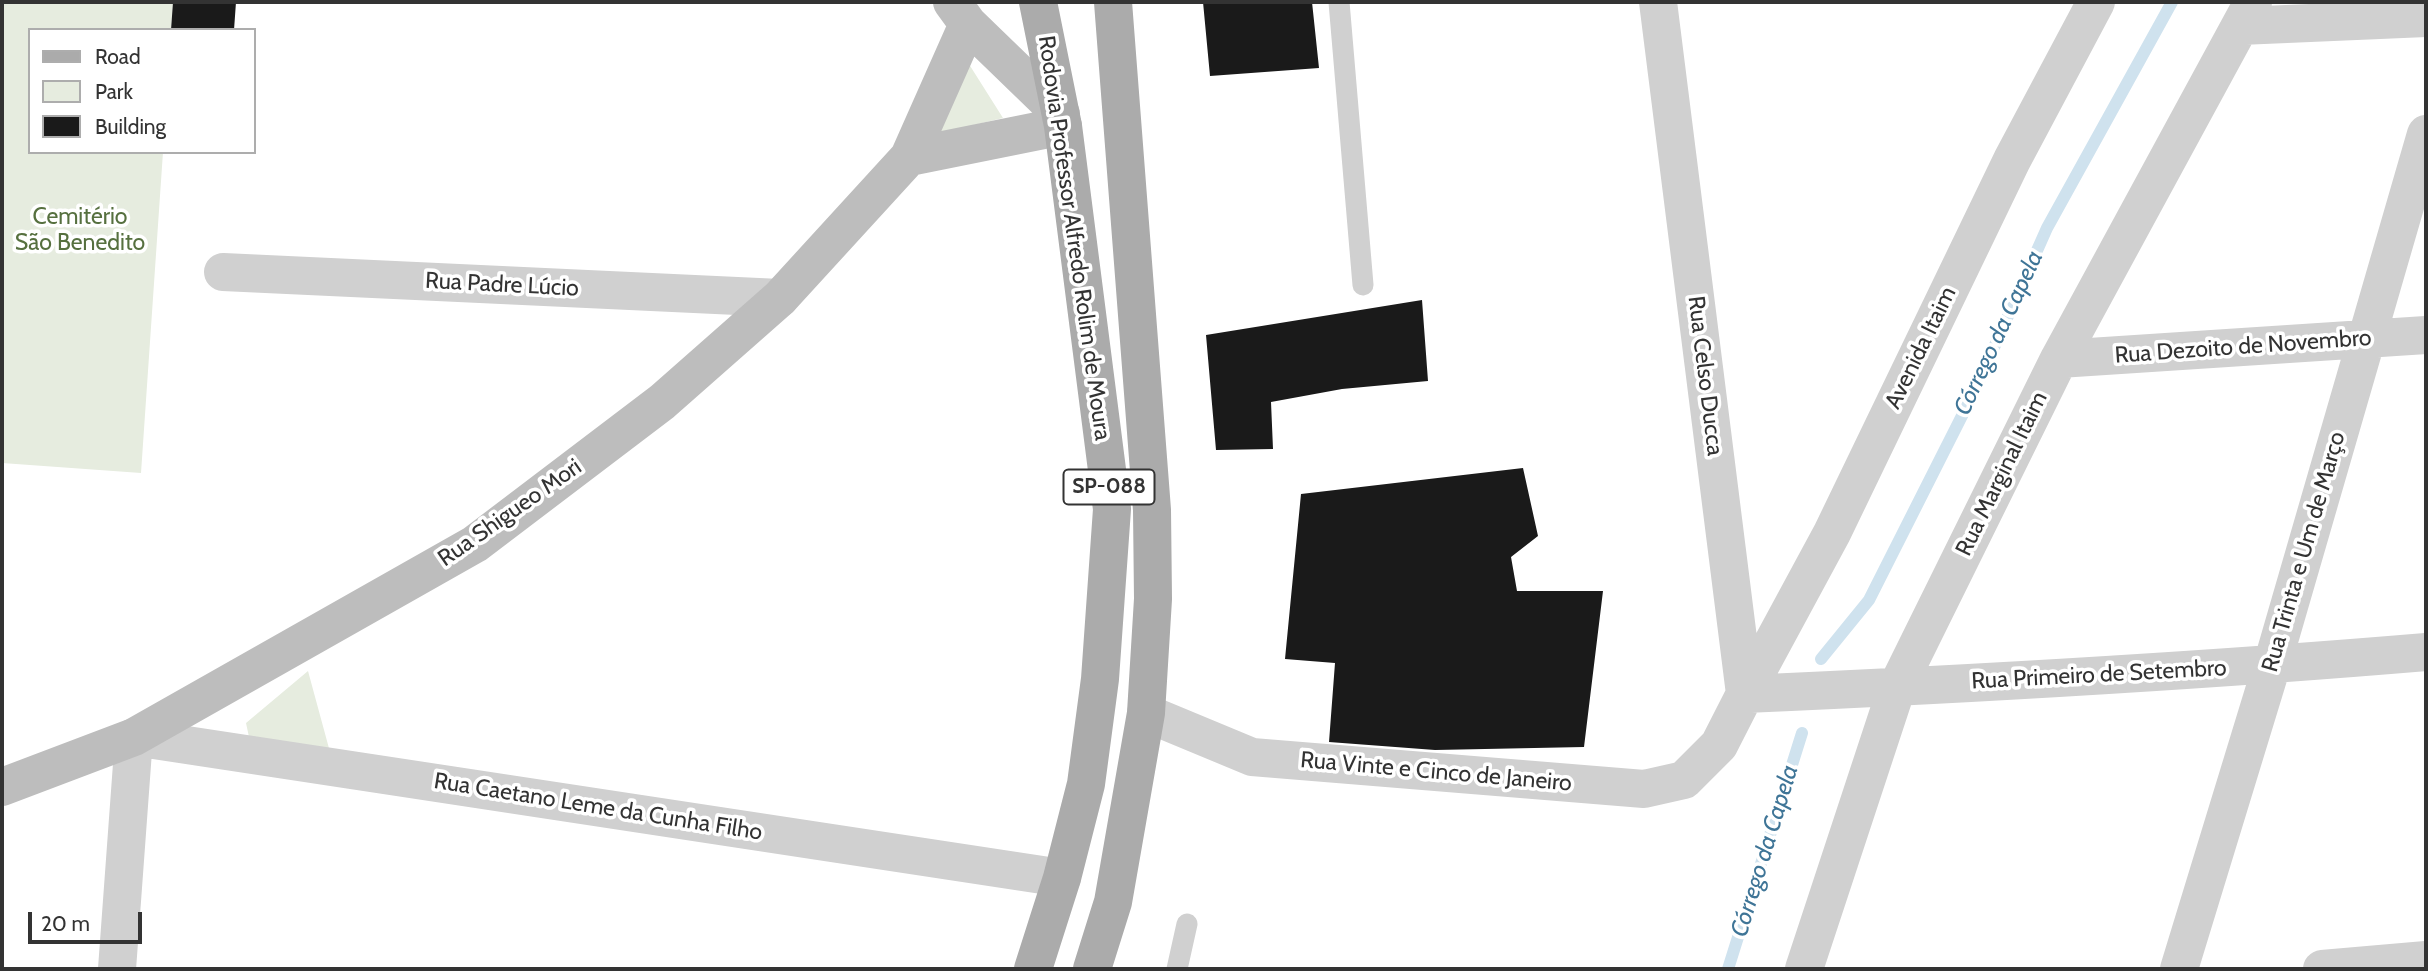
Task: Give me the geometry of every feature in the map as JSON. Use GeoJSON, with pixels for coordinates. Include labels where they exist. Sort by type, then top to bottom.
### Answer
{"type":"FeatureCollection","features":[{"type":"Feature","properties":{"kind":"main road","name":"Rodovia Professor Alfredo Rolim de Moura"},"geometry":{"type":"LineString","coordinates":[[1033,969],[1062,878],[1086,784],[1097,706],[1112,509],[1062,120],[1038,2]]}},
{"type":"Feature","properties":{"kind":"main road","name":"Rodovia Professor Alfredo Rolim de Moura"},"geometry":{"type":"LineString","coordinates":[[1092,969],[1113,902],[1146,713],[1153,600],[1152,510],[1113,2]]}},
{"type":"Feature","properties":{"kind":"street","name":"Rua Celso Ducca"},"geometry":{"type":"LineString","coordinates":[[1658,2],[1745,694]]}},
{"type":"Feature","properties":{"kind":"street","name":"Avenida Itaim"},"geometry":{"type":"LineString","coordinates":[[1745,694],[1832,533],[2012,160],[2096,2]]}},
{"type":"Feature","properties":{"kind":"street"},"geometry":{"type":"LineString","coordinates":[[960,13],[1062,120]]}},
{"type":"Feature","properties":{"kind":"street","name":"Rua Shigueo Mori"},"geometry":{"type":"LineString","coordinates":[[2,787],[134,737],[475,544],[662,402],[780,298],[909,157],[960,13]]}},
{"type":"Feature","properties":{"kind":"street"},"geometry":{"type":"LineString","coordinates":[[2246,14],[2426,18]]}},
{"type":"Feature","properties":{"kind":"street","name":"Rua Marginal Itaim"},"geometry":{"type":"LineString","coordinates":[[1804,969],[1897,687],[2059,359],[2246,14]]}},
{"type":"Feature","properties":{"kind":"street"},"geometry":{"type":"LineString","coordinates":[[909,157],[1062,120]]}},
{"type":"Feature","properties":{"kind":"street","name":"Rua Trinta e Um de Março"},"geometry":{"type":"LineString","coordinates":[[2179,969],[2272,665],[2426,134]]}},
{"type":"Feature","properties":{"kind":"street","name":"Rua Padre Lúcio"},"geometry":{"type":"LineString","coordinates":[[223,272],[780,298]]}},
{"type":"Feature","properties":{"kind":"street","name":"Rua Dezoito de Novembro"},"geometry":{"type":"LineString","coordinates":[[2059,359],[2426,335]]}},
{"type":"Feature","properties":{"kind":"street","name":"Rua Primeiro de Setembro"},"geometry":{"type":"LineString","coordinates":[[1745,694],[2272,665],[2426,652]]}},
{"type":"Feature","properties":{"kind":"street","name":"Rua Vinte e Cinco de Janeiro"},"geometry":{"type":"LineString","coordinates":[[1146,713],[1252,757],[1644,789],[1684,780],[1719,745],[1745,694]]}},
{"type":"Feature","properties":{"kind":"street"},"geometry":{"type":"LineString","coordinates":[[117,969],[134,737]]}},
{"type":"Feature","properties":{"kind":"street","name":"Rua Caetano Leme da Cunha Filho"},"geometry":{"type":"LineString","coordinates":[[134,737],[1062,878]]}},
{"type":"Feature","properties":{"kind":"street"},"geometry":{"type":"LineString","coordinates":[[2322,969],[2426,960]]}},
{"type":"Feature","properties":{"kind":"lane"},"geometry":{"type":"LineString","coordinates":[[1339,2],[1363,285]]}},
{"type":"Feature","properties":{"kind":"lane"},"geometry":{"type":"LineString","coordinates":[[1177,969],[1187,923]]}},
{"type":"Feature","properties":{"kind":"green space","name":"Cemitério São Benedito"},"geometry":{"type":"Polygon","coordinates":[[[2,2],[173,2],[171,28],[28,28],[28,154],[163,154],[141,473],[2,463],[2,2]]]}},
{"type":"Feature","properties":{"kind":"green space"},"geometry":{"type":"Polygon","coordinates":[[[967,61],[1003,118],[940,133],[967,61]]]}},
{"type":"Feature","properties":{"kind":"green space"},"geometry":{"type":"Polygon","coordinates":[[[308,671],[330,752],[249,737],[246,723],[308,671]]]}},
{"type":"Feature","properties":{"kind":"building"},"geometry":{"type":"Polygon","coordinates":[[[173,2],[236,2],[234,28],[171,28],[173,2]]]}},
{"type":"Feature","properties":{"kind":"building"},"geometry":{"type":"Polygon","coordinates":[[[1203,2],[1312,2],[1319,68],[1210,76],[1203,2]]]}},
{"type":"Feature","properties":{"kind":"building"},"geometry":{"type":"Polygon","coordinates":[[[1422,300],[1428,381],[1342,389],[1271,402],[1273,449],[1216,450],[1206,335],[1422,300]]]}},
{"type":"Feature","properties":{"kind":"building"},"geometry":{"type":"Polygon","coordinates":[[[1523,468],[1538,536],[1511,557],[1517,591],[1603,591],[1584,747],[1435,750],[1329,742],[1335,663],[1285,659],[1301,494],[1523,468]]]}},
{"type":"Feature","properties":{"kind":"waterway","name":"Córrego da Capela"},"geometry":{"type":"LineString","coordinates":[[1821,659],[1869,600],[1976,388],[2047,228],[2172,2]]}},
{"type":"Feature","properties":{"kind":"waterway","name":"Córrego da Capela"},"geometry":{"type":"LineString","coordinates":[[1728,969],[1802,733]]}}]}
